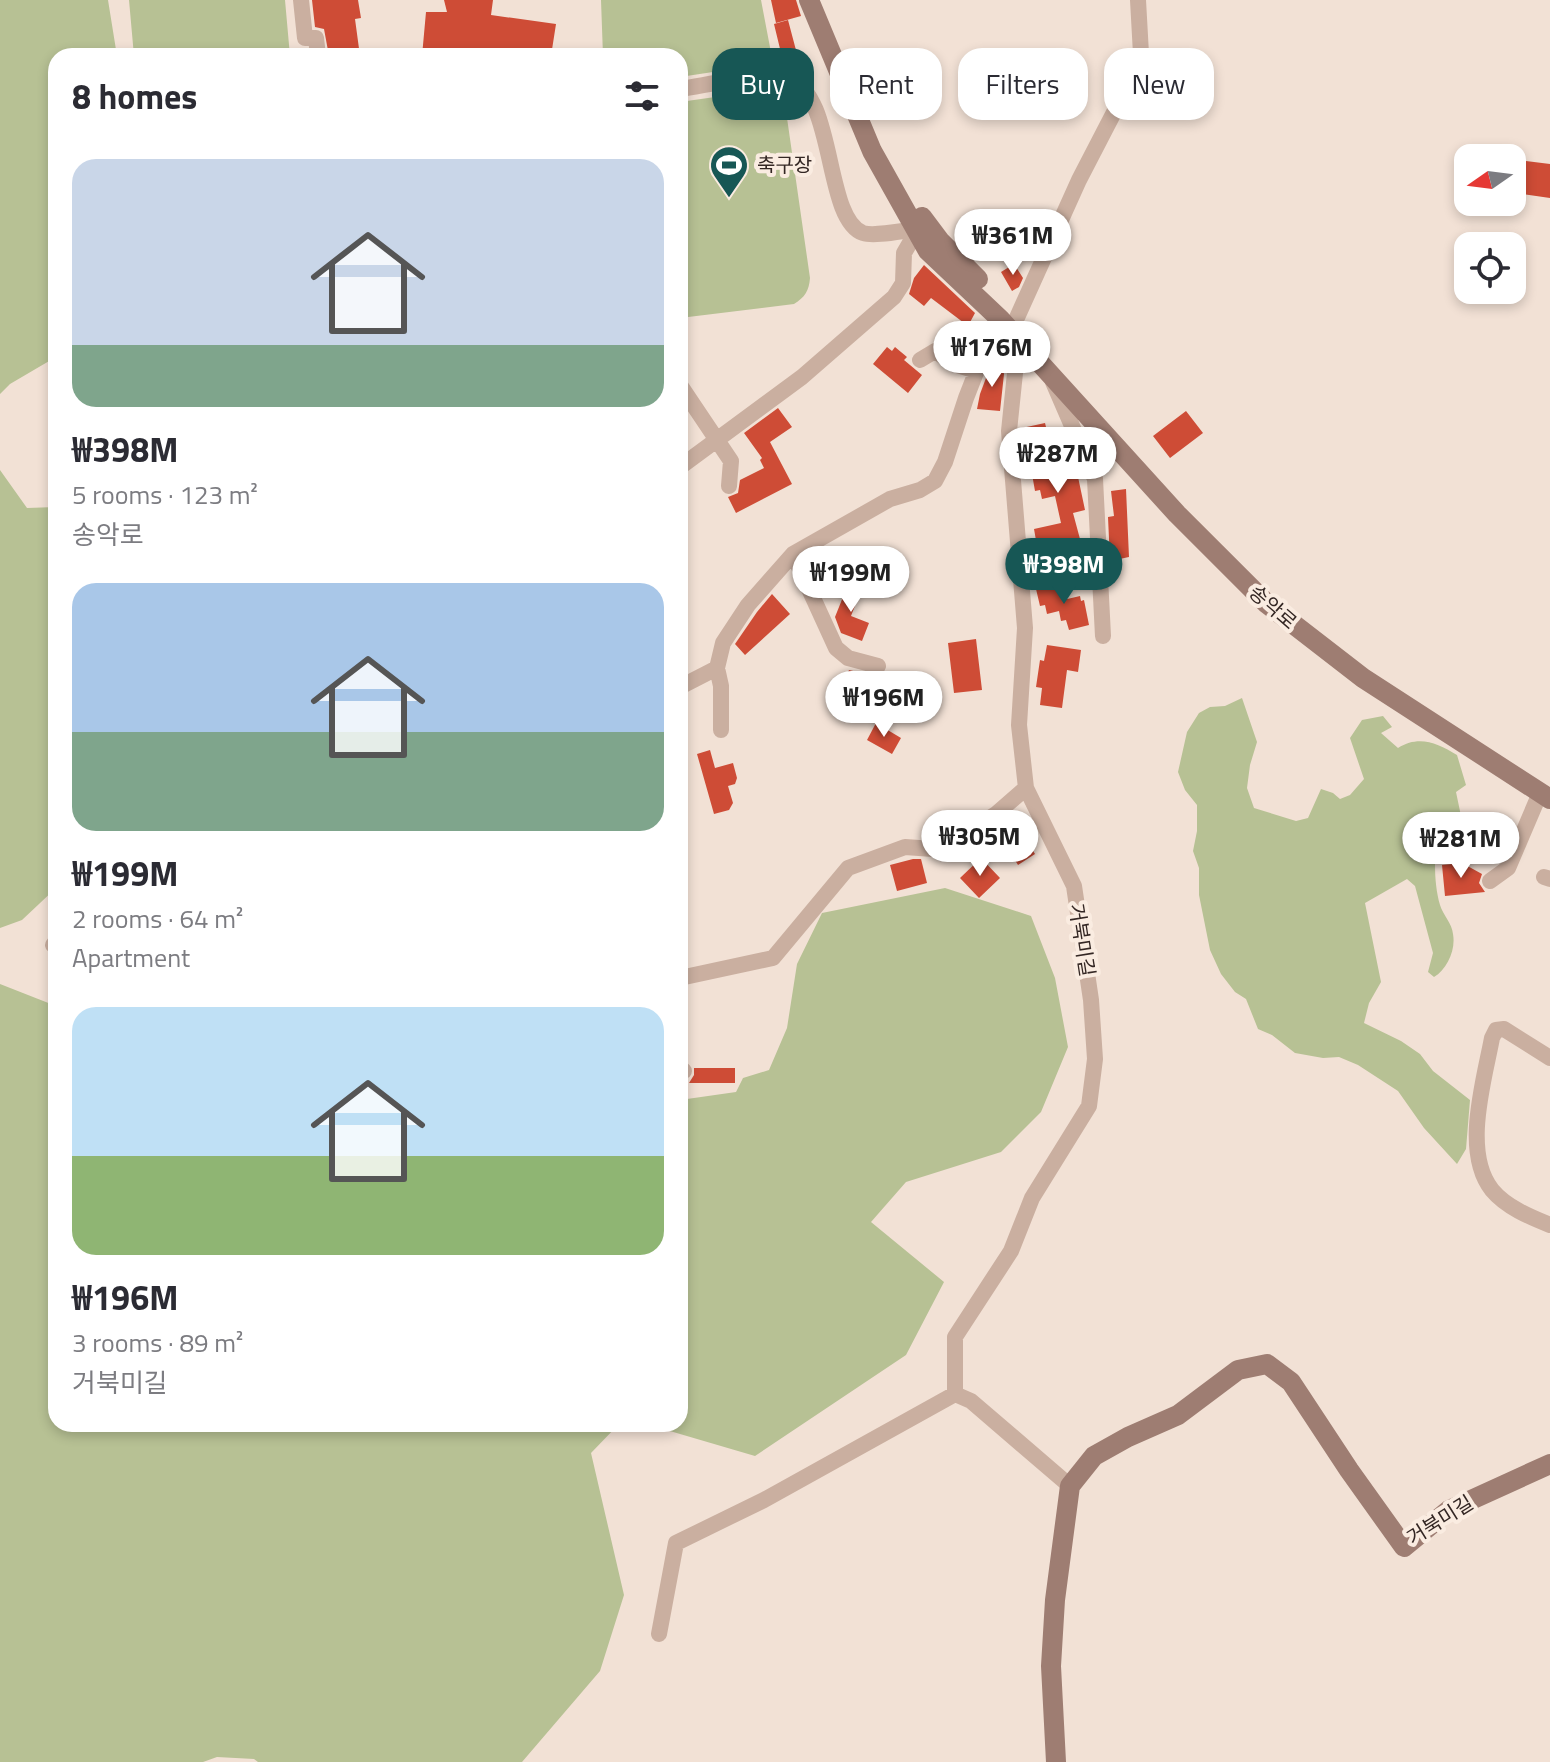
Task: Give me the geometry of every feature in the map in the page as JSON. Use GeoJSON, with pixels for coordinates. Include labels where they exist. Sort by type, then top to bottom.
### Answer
{"type":"FeatureCollection","features":[{"type":"Feature","properties":{"kind":"main road","name":"송악로"},"geometry":{"type":"LineString","coordinates":[[809,0],[872,151],[928,251],[1048,370],[1177,514],[1266,603],[1363,678],[1547,794]]}},
{"type":"Feature","properties":{"kind":"main road"},"geometry":{"type":"LineString","coordinates":[[816,0],[870,123],[907,192],[940,241],[989,291],[1003,326],[1287,611],[1348,659],[1547,794]]}},
{"type":"Feature","properties":{"kind":"main road","name":"거북미길"},"geometry":{"type":"LineString","coordinates":[[1070,1486],[1094,1456],[1178,1415],[1238,1370],[1267,1364],[1291,1382],[1404,1547],[1449,1510],[1550,1464]]}},
{"type":"Feature","properties":{"kind":"main road"},"geometry":{"type":"LineString","coordinates":[[1056,1762],[1051,1666],[1055,1600],[1070,1486]]}},
{"type":"Feature","properties":{"kind":"street"},"geometry":{"type":"LineString","coordinates":[[301,0],[305,38],[316,38],[317,48]]}},
{"type":"Feature","properties":{"kind":"street"},"geometry":{"type":"LineString","coordinates":[[721,730],[721,686],[717,668],[723,643],[748,605],[793,554],[890,499],[920,490],[935,481],[945,462],[977,371],[1123,95],[1141,54],[1138,0]]}},
{"type":"Feature","properties":{"kind":"street"},"geometry":{"type":"LineString","coordinates":[[688,88],[771,76],[788,78],[800,84],[825,137],[841,205],[851,226],[866,234],[918,229]]}},
{"type":"Feature","properties":{"kind":"street"},"geometry":{"type":"LineString","coordinates":[[688,461],[802,377],[894,297],[903,283],[904,253],[918,229]]}},
{"type":"Feature","properties":{"kind":"street","name":"거북미길"},"geometry":{"type":"LineString","coordinates":[[955,1394],[955,1337],[1011,1251],[1032,1198],[1089,1106],[1095,1059],[1091,1000],[1074,886],[1026,788],[1019,725],[1025,628],[1009,431],[1015,373],[1003,326]]}},
{"type":"Feature","properties":{"kind":"street"},"geometry":{"type":"LineString","coordinates":[[920,360],[935,351],[954,364],[977,371]]}},
{"type":"Feature","properties":{"kind":"street","name":"송악로"},"geometry":{"type":"LineString","coordinates":[[1048,370],[1095,479],[1103,636]]}},
{"type":"Feature","properties":{"kind":"street"},"geometry":{"type":"LineString","coordinates":[[688,396],[731,461],[729,486]]}},
{"type":"Feature","properties":{"kind":"street"},"geometry":{"type":"LineString","coordinates":[[793,554],[836,648],[848,658],[878,666]]}},
{"type":"Feature","properties":{"kind":"street"},"geometry":{"type":"LineString","coordinates":[[688,683],[717,668]]}},
{"type":"Feature","properties":{"kind":"street"},"geometry":{"type":"LineString","coordinates":[[688,976],[773,958],[848,868],[905,847],[933,849],[996,814],[1026,788]]}},
{"type":"Feature","properties":{"kind":"street"},"geometry":{"type":"LineString","coordinates":[[1490,881],[1508,868],[1547,794]]}},
{"type":"Feature","properties":{"kind":"street"},"geometry":{"type":"LineString","coordinates":[[1550,1058],[1504,1029],[1496,1030],[1480,1104],[1477,1139],[1478,1160],[1483,1176],[1493,1191],[1512,1206],[1550,1225]]}},
{"type":"Feature","properties":{"kind":"street"},"geometry":{"type":"LineString","coordinates":[[659,1634],[676,1543],[764,1500],[955,1394],[971,1401],[1070,1486]]}},
{"type":"Feature","properties":{"kind":"green space"},"geometry":{"type":"Polygon","coordinates":[[[0,0],[108,0],[116,48],[48,48],[48,362],[10,384],[0,394],[0,0]]]}},
{"type":"Feature","properties":{"kind":"green space"},"geometry":{"type":"Polygon","coordinates":[[[129,0],[285,0],[289,48],[133,48],[129,0]]]}},
{"type":"Feature","properties":{"kind":"green space"},"geometry":{"type":"Polygon","coordinates":[[[601,0],[761,0],[770,48],[712,48],[712,72],[688,76],[688,48],[603,48],[601,0]]]}},
{"type":"Feature","properties":{"kind":"green space","name":"축구장"},"geometry":{"type":"Polygon","coordinates":[[[712,97],[712,120],[787,120],[810,278],[804,296],[794,304],[688,317],[688,101],[712,97]]]}},
{"type":"Feature","properties":{"kind":"green space"},"geometry":{"type":"Polygon","coordinates":[[[0,470],[27,508],[48,507],[48,896],[22,920],[0,928],[0,470]]]}},
{"type":"Feature","properties":{"kind":"green space"},"geometry":{"type":"Polygon","coordinates":[[[1242,698],[1257,742],[1247,788],[1254,808],[1296,821],[1308,818],[1321,789],[1340,799],[1350,795],[1364,779],[1350,738],[1362,720],[1383,716],[1392,727],[1381,733],[1398,748],[1421,741],[1457,755],[1466,785],[1456,792],[1461,816],[1457,821],[1447,819],[1439,824],[1435,854],[1438,896],[1454,940],[1452,953],[1439,974],[1434,977],[1428,972],[1433,953],[1415,886],[1407,879],[1365,903],[1381,982],[1369,1003],[1364,1023],[1420,1054],[1433,1071],[1470,1100],[1466,1149],[1457,1164],[1424,1128],[1398,1091],[1358,1065],[1339,1057],[1323,1058],[1295,1053],[1272,1035],[1258,1029],[1246,999],[1235,992],[1221,974],[1210,950],[1199,895],[1199,868],[1193,851],[1197,805],[1185,790],[1178,772],[1187,732],[1199,713],[1242,698]]]}},
{"type":"Feature","properties":{"kind":"green space"},"geometry":{"type":"Polygon","coordinates":[[[945,888],[1031,916],[1055,978],[1068,1047],[1041,1112],[1001,1152],[906,1182],[871,1222],[944,1282],[906,1355],[755,1456],[673,1432],[688,1432],[688,1099],[736,1092],[743,1078],[769,1070],[787,1028],[797,964],[822,913],[945,888]]]}},
{"type":"Feature","properties":{"kind":"green space"},"geometry":{"type":"Polygon","coordinates":[[[0,984],[48,1003],[48,1432],[611,1432],[591,1453],[624,1595],[600,1671],[522,1762],[258,1762],[254,1759],[217,1757],[203,1762],[0,1762],[0,984]]]}},
{"type":"Feature","properties":{"kind":"building"},"geometry":{"type":"Polygon","coordinates":[[[312,0],[358,0],[361,18],[355,19],[359,48],[328,48],[324,29],[315,27],[312,0]]]}},
{"type":"Feature","properties":{"kind":"building"},"geometry":{"type":"Polygon","coordinates":[[[444,0],[493,0],[491,15],[556,24],[552,48],[423,48],[426,12],[447,12],[444,0]]]}},
{"type":"Feature","properties":{"kind":"building"},"geometry":{"type":"Polygon","coordinates":[[[771,0],[796,0],[801,16],[776,23],[771,0]]]}},
{"type":"Feature","properties":{"kind":"building"},"geometry":{"type":"Polygon","coordinates":[[[788,20],[795,48],[780,48],[774,24],[788,20]]]}},
{"type":"Feature","properties":{"kind":"building"},"geometry":{"type":"Polygon","coordinates":[[[1526,161],[1550,164],[1550,198],[1526,195],[1526,161]]]}},
{"type":"Feature","properties":{"kind":"building"},"geometry":{"type":"Polygon","coordinates":[[[1014,264],[1023,278],[1019,287],[1012,291],[1001,272],[1014,264]]]}},
{"type":"Feature","properties":{"kind":"building"},"geometry":{"type":"Polygon","coordinates":[[[924,265],[975,313],[968,326],[931,298],[924,306],[909,294],[914,278],[924,265]]]}},
{"type":"Feature","properties":{"kind":"building"},"geometry":{"type":"Polygon","coordinates":[[[887,347],[892,351],[895,347],[907,357],[904,360],[922,375],[908,393],[873,364],[887,347]]]}},
{"type":"Feature","properties":{"kind":"building"},"geometry":{"type":"Polygon","coordinates":[[[992,362],[1001,363],[1004,374],[1000,411],[977,409],[992,362]]]}},
{"type":"Feature","properties":{"kind":"building"},"geometry":{"type":"Polygon","coordinates":[[[778,408],[792,427],[770,442],[792,484],[736,513],[728,497],[738,493],[740,480],[764,468],[762,458],[744,433],[778,408]]]}},
{"type":"Feature","properties":{"kind":"building"},"geometry":{"type":"Polygon","coordinates":[[[1186,411],[1203,433],[1170,458],[1153,436],[1186,411]]]}},
{"type":"Feature","properties":{"kind":"building"},"geometry":{"type":"Polygon","coordinates":[[[1045,423],[1049,439],[1064,435],[1074,458],[1085,510],[1073,513],[1087,565],[1061,571],[1057,551],[1044,554],[1042,545],[1037,546],[1034,529],[1061,523],[1055,496],[1042,499],[1040,490],[1035,491],[1032,474],[1037,473],[1031,444],[1026,445],[1022,428],[1045,423]]]}},
{"type":"Feature","properties":{"kind":"building"},"geometry":{"type":"Polygon","coordinates":[[[1126,489],[1129,557],[1110,561],[1108,517],[1114,516],[1111,491],[1126,489]]]}},
{"type":"Feature","properties":{"kind":"building"},"geometry":{"type":"Polygon","coordinates":[[[849,582],[862,588],[851,616],[869,623],[862,641],[841,633],[835,617],[849,582]]]}},
{"type":"Feature","properties":{"kind":"building"},"geometry":{"type":"Polygon","coordinates":[[[1059,584],[1063,600],[1080,596],[1081,601],[1084,600],[1089,625],[1069,630],[1066,620],[1061,621],[1059,611],[1047,614],[1045,605],[1040,606],[1036,589],[1059,584]]]}},
{"type":"Feature","properties":{"kind":"building"},"geometry":{"type":"Polygon","coordinates":[[[772,594],[790,614],[745,655],[735,644],[772,594]]]}},
{"type":"Feature","properties":{"kind":"building"},"geometry":{"type":"Polygon","coordinates":[[[976,639],[982,690],[954,693],[948,643],[976,639]]]}},
{"type":"Feature","properties":{"kind":"building"},"geometry":{"type":"Polygon","coordinates":[[[1047,645],[1081,650],[1078,672],[1067,670],[1062,708],[1040,705],[1042,688],[1036,687],[1040,660],[1044,661],[1047,645]]]}},
{"type":"Feature","properties":{"kind":"building"},"geometry":{"type":"Polygon","coordinates":[[[849,670],[870,675],[852,717],[833,709],[849,670]]]}},
{"type":"Feature","properties":{"kind":"building"},"geometry":{"type":"Polygon","coordinates":[[[876,723],[901,738],[892,754],[867,740],[876,723]]]}},
{"type":"Feature","properties":{"kind":"building"},"geometry":{"type":"Polygon","coordinates":[[[710,750],[715,768],[733,763],[737,778],[735,784],[728,786],[733,803],[729,810],[714,814],[697,754],[710,750]]]}},
{"type":"Feature","properties":{"kind":"building"},"geometry":{"type":"Polygon","coordinates":[[[1011,816],[1035,854],[1018,865],[995,828],[1011,816]]]}},
{"type":"Feature","properties":{"kind":"building"},"geometry":{"type":"Polygon","coordinates":[[[981,858],[1000,878],[979,898],[960,878],[981,858]]]}},
{"type":"Feature","properties":{"kind":"building"},"geometry":{"type":"Polygon","coordinates":[[[921,859],[927,883],[897,891],[890,865],[921,859]]]}},
{"type":"Feature","properties":{"kind":"building"},"geometry":{"type":"Polygon","coordinates":[[[1462,863],[1482,874],[1479,883],[1485,892],[1445,896],[1442,865],[1462,863]]]}},
{"type":"Feature","properties":{"kind":"building"},"geometry":{"type":"Polygon","coordinates":[[[694,1068],[735,1068],[735,1083],[689,1083],[694,1068]]]}},
{"type":"Feature","properties":{"kind":"place","name":"축구장"},"geometry":{"type":"Point","coordinates":[729,199]}}]}
